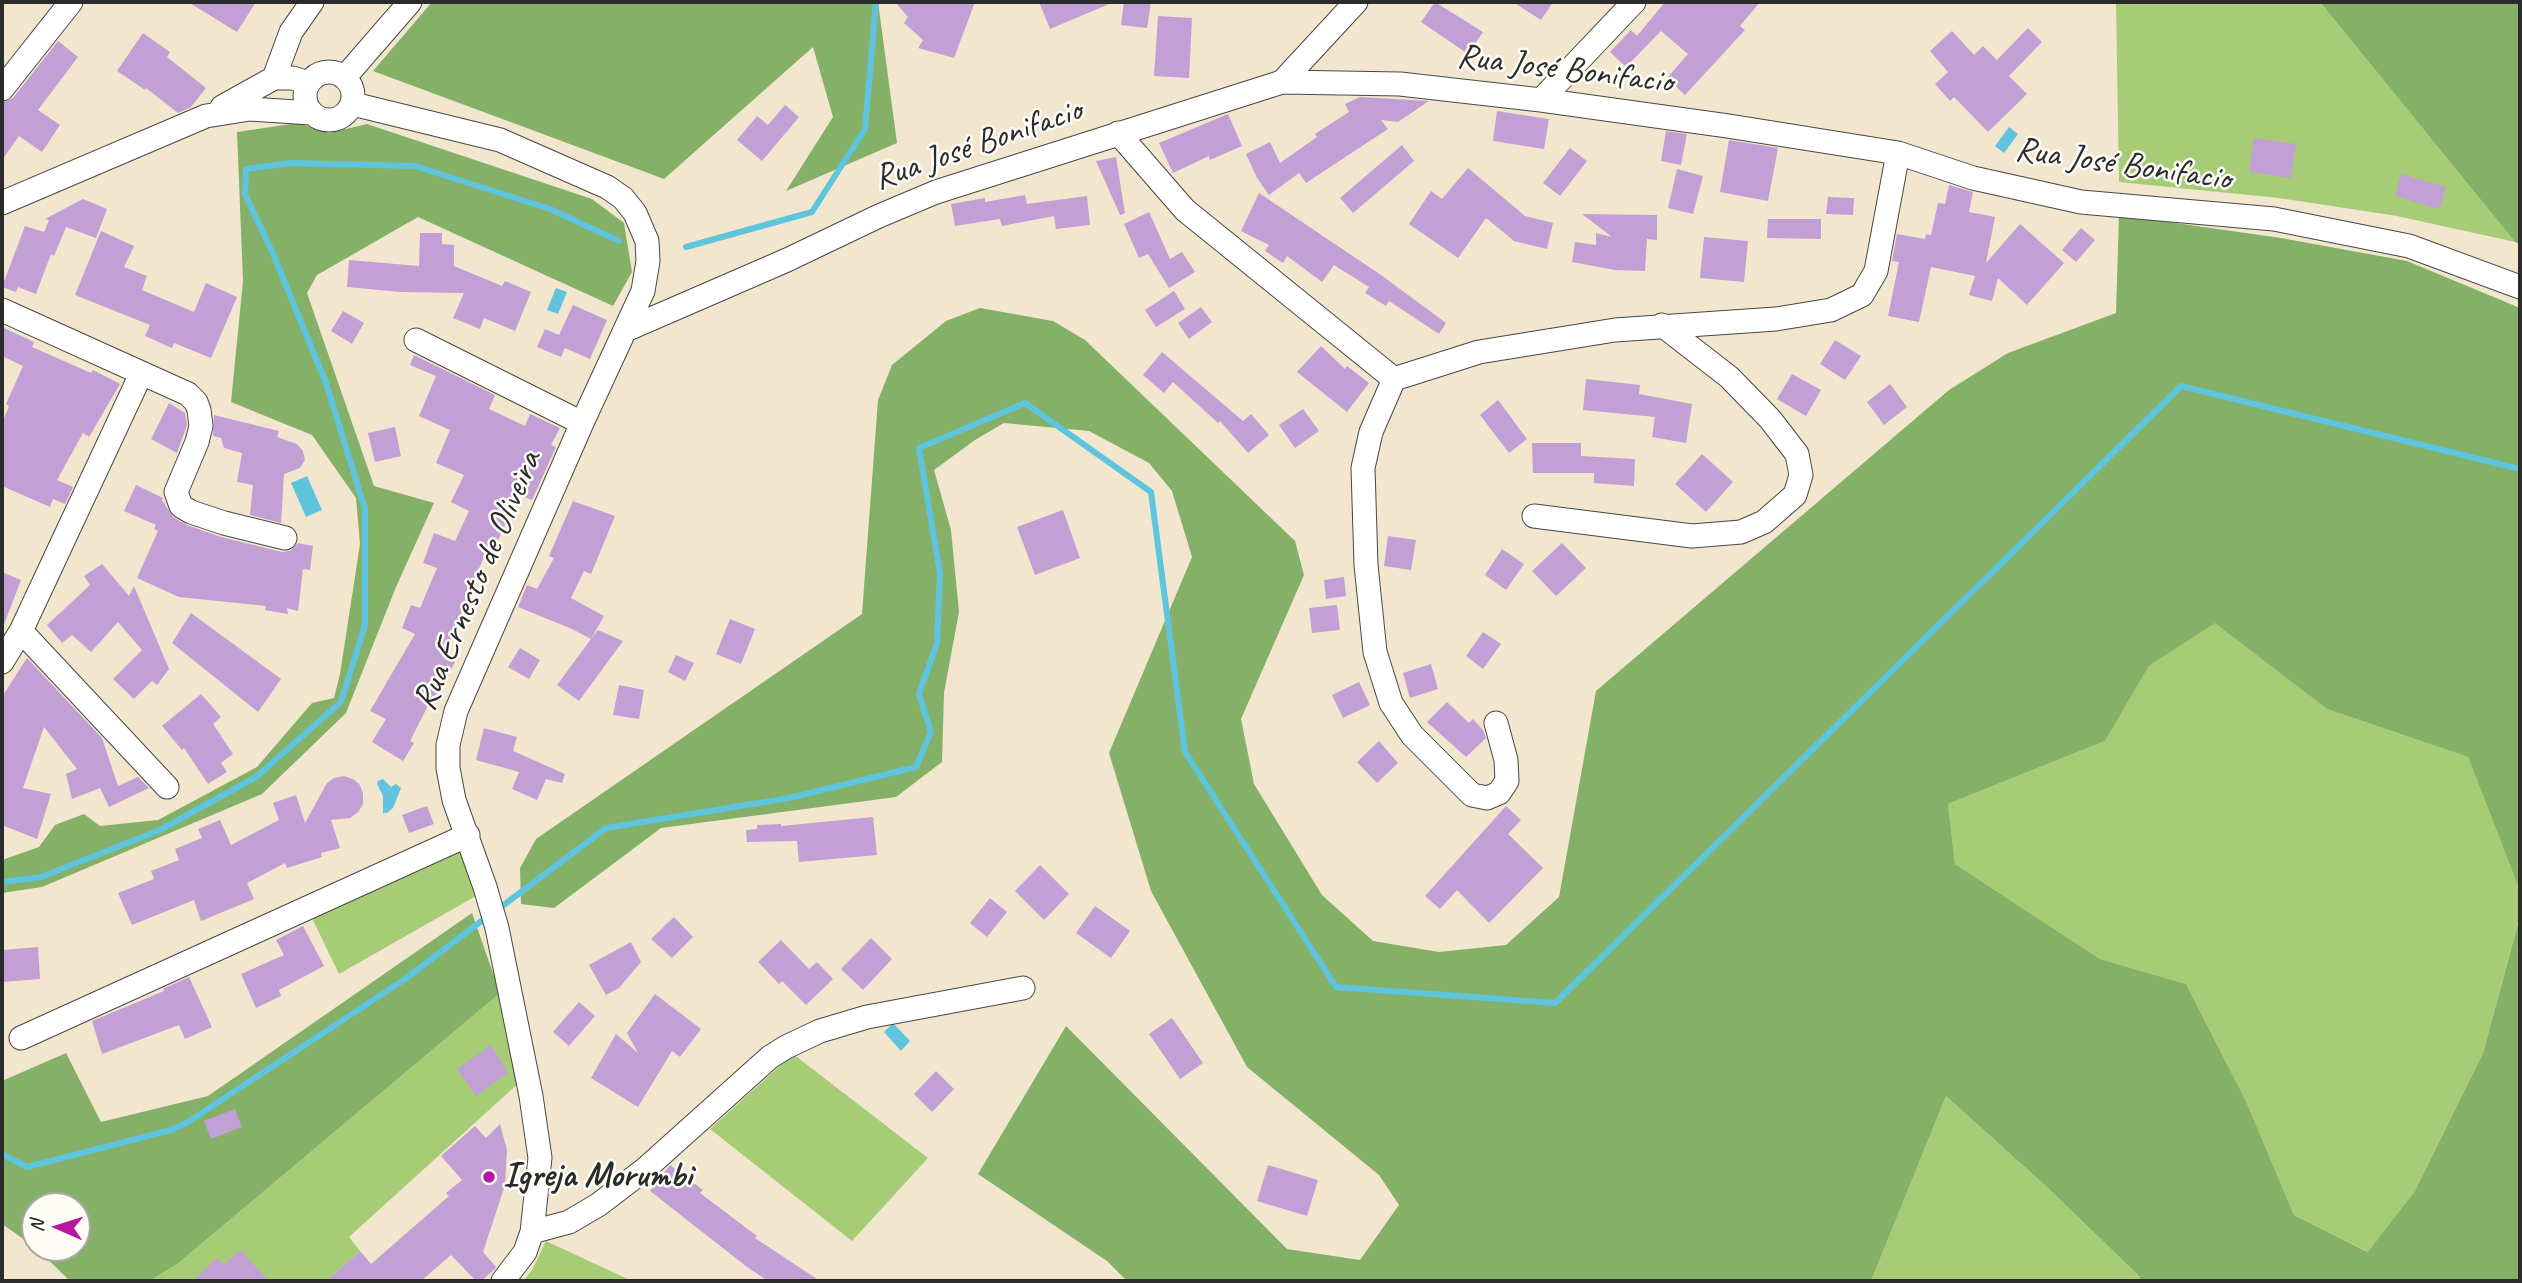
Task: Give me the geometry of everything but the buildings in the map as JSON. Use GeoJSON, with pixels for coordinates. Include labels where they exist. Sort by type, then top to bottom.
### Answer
{"type":"FeatureCollection","features":[{"type":"Feature","properties":{"kind":"street"},"geometry":{"type":"LineString","coordinates":[[2,89],[71,2]]}},
{"type":"Feature","properties":{"kind":"street"},"geometry":{"type":"LineString","coordinates":[[274,78],[291,32],[312,2]]}},
{"type":"Feature","properties":{"kind":"street"},"geometry":{"type":"LineString","coordinates":[[345,77],[410,2]]}},
{"type":"Feature","properties":{"kind":"street"},"geometry":{"type":"LineString","coordinates":[[1282,82],[1356,2]]}},
{"type":"Feature","properties":{"kind":"street"},"geometry":{"type":"LineString","coordinates":[[1541,100],[1634,2]]}},
{"type":"Feature","properties":{"kind":"street"},"geometry":{"type":"LineString","coordinates":[[330,71],[345,77],[351,85],[353,104],[348,112],[334,121],[317,118],[311,113],[304,98],[309,83],[314,77],[330,71]]}},
{"type":"Feature","properties":{"kind":"street"},"geometry":{"type":"LineString","coordinates":[[3,207],[206,116],[274,78],[293,78],[309,83]]}},
{"type":"Feature","properties":{"kind":"street","name":"Rua José Bonifacio"},"geometry":{"type":"LineString","coordinates":[[628,328],[936,192],[1282,82],[1400,84],[1541,100],[1898,153],[1973,178],[2081,202],[2274,219],[2409,246],[2520,288]]}},
{"type":"Feature","properties":{"kind":"street","name":"Rua Ernesto de Oliveira"},"geometry":{"type":"LineString","coordinates":[[353,104],[500,139],[607,187],[623,198],[635,213],[647,241],[648,261],[643,291],[456,711],[448,745],[448,768],[454,800],[468,835],[497,928],[537,1128],[540,1158],[533,1232],[525,1252],[503,1281]]}},
{"type":"Feature","properties":{"kind":"street"},"geometry":{"type":"LineString","coordinates":[[206,116],[250,109],[311,113]]}},
{"type":"Feature","properties":{"kind":"street"},"geometry":{"type":"LineString","coordinates":[[1118,134],[1185,210],[1394,379]]}},
{"type":"Feature","properties":{"kind":"street"},"geometry":{"type":"LineString","coordinates":[[1496,723],[1506,760],[1507,781],[1499,793],[1487,797],[1472,795],[1412,735],[1391,703],[1375,652],[1366,565],[1363,468],[1371,432],[1394,379],[1479,352],[1615,330],[1776,318],[1831,310],[1862,295],[1876,271],[1898,153]]}},
{"type":"Feature","properties":{"kind":"street"},"geometry":{"type":"LineString","coordinates":[[2,310],[188,394],[196,402],[201,426],[176,492],[181,506],[224,523],[285,538]]}},
{"type":"Feature","properties":{"kind":"street"},"geometry":{"type":"LineString","coordinates":[[1534,516],[1692,536],[1741,533],[1763,522],[1795,495],[1801,475],[1797,454],[1770,419],[1729,377],[1662,325]]}},
{"type":"Feature","properties":{"kind":"street"},"geometry":{"type":"LineString","coordinates":[[416,340],[582,423]]}},
{"type":"Feature","properties":{"kind":"street"},"geometry":{"type":"LineString","coordinates":[[2,662],[21,631],[141,374]]}},
{"type":"Feature","properties":{"kind":"street"},"geometry":{"type":"LineString","coordinates":[[21,631],[167,787]]}},
{"type":"Feature","properties":{"kind":"street"},"geometry":{"type":"LineString","coordinates":[[21,1038],[468,835]]}},
{"type":"Feature","properties":{"kind":"street"},"geometry":{"type":"LineString","coordinates":[[533,1232],[569,1222],[597,1205],[644,1170],[770,1058],[786,1047],[820,1031],[867,1017],[1023,988]]}},
{"type":"Feature","properties":{"kind":"green space"},"geometry":{"type":"Polygon","coordinates":[[[432,2],[878,2],[897,143],[786,191],[833,117],[813,47],[664,179],[373,71],[432,2]]]}},
{"type":"Feature","properties":{"kind":"green space"},"geometry":{"type":"Polygon","coordinates":[[[2116,2],[2320,2],[2515,242],[2397,216],[2279,198],[2119,182],[2116,2]]]}},
{"type":"Feature","properties":{"kind":"green space"},"geometry":{"type":"Polygon","coordinates":[[[2320,2],[2520,2],[2520,244],[2515,242],[2320,2]]]}},
{"type":"Feature","properties":{"kind":"green space"},"geometry":{"type":"Polygon","coordinates":[[[298,123],[329,133],[367,124],[592,199],[624,223],[632,272],[613,306],[418,217],[317,275],[307,293],[374,486],[434,503],[396,587],[346,713],[262,794],[42,887],[2,893],[2,860],[39,847],[55,825],[84,814],[100,826],[158,820],[257,767],[312,703],[334,698],[360,544],[356,498],[312,435],[231,402],[243,281],[237,132],[298,123]]]}},
{"type":"Feature","properties":{"kind":"green space"},"geometry":{"type":"Polygon","coordinates":[[[2119,215],[2281,238],[2407,261],[2520,308],[2520,891],[2468,757],[2327,709],[2215,623],[2149,666],[2105,741],[1948,804],[1955,864],[2100,959],[2186,984],[2246,1101],[2294,1215],[2368,1252],[2415,1191],[2483,1053],[2520,916],[2520,1281],[2140,1281],[2140,1277],[2048,1188],[1946,1096],[1871,1281],[1127,1281],[1107,1261],[978,1174],[1066,1026],[1287,1249],[1360,1260],[1399,1205],[1379,1175],[1247,1067],[1151,891],[1109,753],[1192,557],[1172,491],[1149,463],[1089,431],[1004,423],[934,470],[951,530],[959,612],[944,693],[942,762],[896,797],[661,828],[554,908],[521,904],[520,868],[536,839],[862,614],[878,400],[892,365],[946,321],[980,308],[1053,321],[1085,340],[1295,541],[1304,575],[1241,719],[1254,784],[1322,895],[1373,941],[1439,952],[1506,945],[1559,897],[1596,691],[1949,390],[2008,353],[2116,313],[2119,215]]]}},
{"type":"Feature","properties":{"kind":"green space"},"geometry":{"type":"Polygon","coordinates":[[[2215,622],[2327,709],[2468,757],[2520,891],[2520,915],[2483,1053],[2415,1191],[2369,1252],[2294,1215],[2246,1101],[2186,984],[2100,959],[1955,864],[1948,804],[2105,741],[2149,666],[2215,622]]]}},
{"type":"Feature","properties":{"kind":"green space"},"geometry":{"type":"Polygon","coordinates":[[[464,842],[483,892],[339,974],[311,916],[464,842]]]}},
{"type":"Feature","properties":{"kind":"green space"},"geometry":{"type":"Polygon","coordinates":[[[472,913],[500,993],[176,1265],[149,1281],[70,1281],[50,1262],[91,1262],[91,1192],[21,1192],[21,1237],[2,1224],[2,1081],[66,1053],[101,1122],[208,1096],[472,913]]]}},
{"type":"Feature","properties":{"kind":"green space"},"geometry":{"type":"Polygon","coordinates":[[[500,993],[521,1081],[349,1237],[360,1251],[326,1281],[149,1281],[176,1265],[500,993]]]}},
{"type":"Feature","properties":{"kind":"green space"},"geometry":{"type":"Polygon","coordinates":[[[793,1054],[928,1158],[852,1241],[710,1129],[793,1054]]]}},
{"type":"Feature","properties":{"kind":"green space"},"geometry":{"type":"Polygon","coordinates":[[[1946,1096],[2048,1188],[2140,1277],[2140,1281],[1871,1281],[1946,1096]]]}},
{"type":"Feature","properties":{"kind":"green space"},"geometry":{"type":"Polygon","coordinates":[[[546,1241],[632,1281],[523,1281],[532,1270],[546,1241]]]}},
{"type":"Feature","properties":{"kind":"water"},"geometry":{"type":"Polygon","coordinates":[[[2009,127],[2018,134],[2004,153],[1995,146],[2009,127]]]}},
{"type":"Feature","properties":{"kind":"water"},"geometry":{"type":"Polygon","coordinates":[[[556,288],[567,292],[558,314],[547,310],[556,288]]]}},
{"type":"Feature","properties":{"kind":"water"},"geometry":{"type":"Polygon","coordinates":[[[307,476],[322,510],[306,517],[291,483],[307,476]]]}},
{"type":"Feature","properties":{"kind":"water"},"geometry":{"type":"Polygon","coordinates":[[[383,779],[391,787],[396,784],[401,788],[393,808],[387,813],[383,813],[383,796],[377,784],[383,779]]]}},
{"type":"Feature","properties":{"kind":"water"},"geometry":{"type":"Polygon","coordinates":[[[893,1023],[910,1041],[901,1051],[884,1032],[893,1023]]]}},
{"type":"Feature","properties":{"kind":"waterway"},"geometry":{"type":"LineString","coordinates":[[686,247],[812,212],[865,129],[876,2]]}},
{"type":"Feature","properties":{"kind":"waterway"},"geometry":{"type":"LineString","coordinates":[[2,882],[41,877],[160,830],[256,777],[341,702],[365,625],[365,509],[326,383],[274,256],[245,194],[246,169],[292,163],[415,166],[550,209],[619,241]]}},
{"type":"Feature","properties":{"kind":"waterway"},"geometry":{"type":"LineString","coordinates":[[497,910],[606,828],[789,798],[916,767],[931,732],[919,694],[937,643],[940,573],[919,448],[1025,403],[1151,492],[1185,752],[1336,987],[1555,1003],[2181,386],[2520,469]]}},
{"type":"Feature","properties":{"kind":"waterway"},"geometry":{"type":"LineString","coordinates":[[2,1154],[27,1167],[171,1130],[188,1122],[405,979],[488,916]]}},
{"type":"Feature","properties":{"kind":"place","name":"Igreja Morumbi"},"geometry":{"type":"Point","coordinates":[489,1177]}}]}
